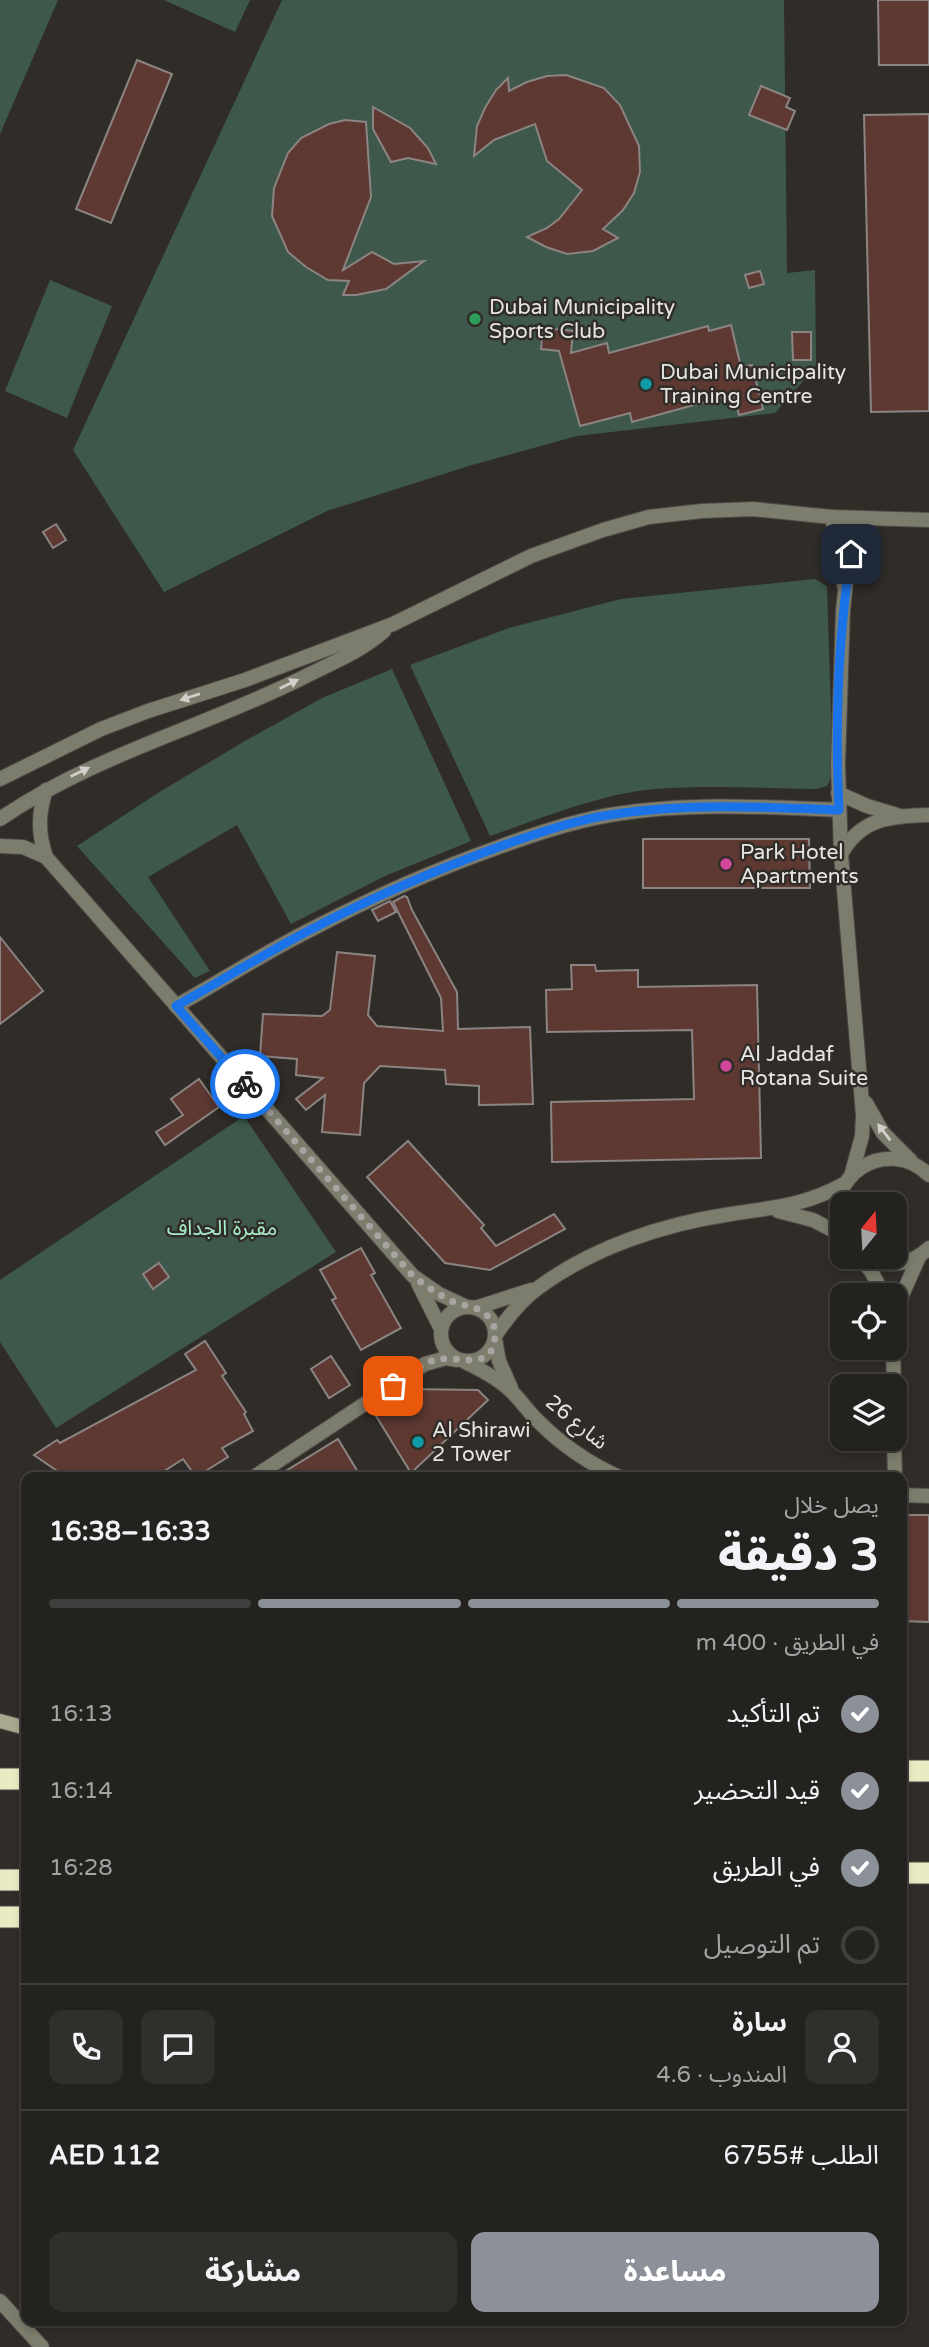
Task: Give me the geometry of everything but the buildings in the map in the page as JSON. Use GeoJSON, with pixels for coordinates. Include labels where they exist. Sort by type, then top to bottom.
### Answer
{"type":"FeatureCollection","features":[{"type":"Feature","properties":{"kind":"highway"},"geometry":{"type":"LineString","coordinates":[[907,1771],[929,1771]]}},
{"type":"Feature","properties":{"kind":"highway"},"geometry":{"type":"LineString","coordinates":[[0,1779],[21,1779]]}},
{"type":"Feature","properties":{"kind":"highway"},"geometry":{"type":"LineString","coordinates":[[907,1873],[929,1873]]}},
{"type":"Feature","properties":{"kind":"highway"},"geometry":{"type":"LineString","coordinates":[[0,1880],[21,1880]]}},
{"type":"Feature","properties":{"kind":"highway"},"geometry":{"type":"LineString","coordinates":[[0,1917],[21,1917]]}},
{"type":"Feature","properties":{"kind":"main road"},"geometry":{"type":"LineString","coordinates":[[0,1721],[21,1727]]}},
{"type":"Feature","properties":{"kind":"street"},"geometry":{"type":"LineString","coordinates":[[4,775],[136,715],[245,680],[393,624],[531,556],[649,517],[753,509],[832,517],[929,520]]}},
{"type":"Feature","properties":{"kind":"street"},"geometry":{"type":"LineString","coordinates":[[832,517],[836,554],[845,590]]}},
{"type":"Feature","properties":{"kind":"street"},"geometry":{"type":"LineString","coordinates":[[843,1192],[862,1136],[862,1095],[851,989],[838,793],[845,590],[853,518]]}},
{"type":"Feature","properties":{"kind":"street"},"geometry":{"type":"LineString","coordinates":[[0,819],[46,790],[97,764],[227,712],[342,659],[393,624]]}},
{"type":"Feature","properties":{"kind":"street"},"geometry":{"type":"LineString","coordinates":[[46,790],[39,816],[39,830],[46,857]]}},
{"type":"Feature","properties":{"kind":"street"},"geometry":{"type":"LineString","coordinates":[[838,793],[899,816]]}},
{"type":"Feature","properties":{"kind":"street"},"geometry":{"type":"LineString","coordinates":[[176,1006],[307,931],[385,893],[482,853],[576,822],[617,813],[673,809],[727,807],[839,810]]}},
{"type":"Feature","properties":{"kind":"street"},"geometry":{"type":"LineString","coordinates":[[841,854],[850,839],[864,827],[899,816],[929,815]]}},
{"type":"Feature","properties":{"kind":"street"},"geometry":{"type":"LineString","coordinates":[[0,846],[23,847],[46,857],[413,1276],[439,1294],[482,1311],[492,1321],[495,1338]]}},
{"type":"Feature","properties":{"kind":"street"},"geometry":{"type":"LineString","coordinates":[[862,1095],[883,1133],[929,1175]]}},
{"type":"Feature","properties":{"kind":"street"},"geometry":{"type":"LineString","coordinates":[[262,1472],[436,1360],[481,1359],[488,1354],[495,1338],[514,1311],[536,1289],[564,1270],[628,1241],[696,1220],[806,1201],[848,1180],[859,1169],[879,1159],[891,1158],[914,1163]]}},
{"type":"Feature","properties":{"kind":"street"},"geometry":{"type":"LineString","coordinates":[[762,1209],[797,1214],[830,1227]]}},
{"type":"Feature","properties":{"kind":"street"},"geometry":{"type":"LineString","coordinates":[[907,1260],[926,1252]]}},
{"type":"Feature","properties":{"kind":"street"},"geometry":{"type":"LineString","coordinates":[[907,1286],[926,1252]]}},
{"type":"Feature","properties":{"kind":"street"},"geometry":{"type":"LineString","coordinates":[[413,1276],[441,1333],[446,1350],[461,1361]]}},
{"type":"Feature","properties":{"kind":"street"},"geometry":{"type":"LineString","coordinates":[[416,1371],[441,1333],[447,1316],[453,1311],[536,1289]]}},
{"type":"Feature","properties":{"kind":"street","name":"شارع 26"},"geometry":{"type":"LineString","coordinates":[[495,1338],[503,1372],[513,1392]]}},
{"type":"Feature","properties":{"kind":"street","name":"شارع 26"},"geometry":{"type":"LineString","coordinates":[[461,1361],[490,1375],[513,1392],[539,1422],[569,1448],[608,1472]]}},
{"type":"Feature","properties":{"kind":"street"},"geometry":{"type":"LineString","coordinates":[[894,1451],[895,1472]]}},
{"type":"Feature","properties":{"kind":"street"},"geometry":{"type":"LineString","coordinates":[[907,1496],[929,1496]]}},
{"type":"Feature","properties":{"kind":"street"},"geometry":{"type":"LineString","coordinates":[[0,2301],[21,2325]]}},
{"type":"Feature","properties":{"kind":"street"},"geometry":{"type":"LineString","coordinates":[[22,2326],[41,2347]]}},
{"type":"Feature","properties":{"kind":"green space"},"geometry":{"type":"Polygon","coordinates":[[[0,0],[58,0],[0,134],[0,0]]]}},
{"type":"Feature","properties":{"kind":"green space"},"geometry":{"type":"Polygon","coordinates":[[[164,0],[250,0],[235,32],[164,0]]]}},
{"type":"Feature","properties":{"kind":"green space","name":"Dubai Municipality Sports Club"},"geometry":{"type":"Polygon","coordinates":[[[282,0],[784,0],[787,273],[815,270],[816,366],[775,413],[577,436],[472,465],[327,511],[164,592],[73,450],[282,0]]]}},
{"type":"Feature","properties":{"kind":"green space"},"geometry":{"type":"Polygon","coordinates":[[[50,280],[112,306],[67,418],[5,391],[50,280]]]}},
{"type":"Feature","properties":{"kind":"green space"},"geometry":{"type":"Polygon","coordinates":[[[815,579],[827,586],[833,774],[827,786],[816,789],[695,787],[634,792],[571,808],[490,836],[410,665],[509,628],[621,599],[815,579]]]}},
{"type":"Feature","properties":{"kind":"green space"},"geometry":{"type":"Polygon","coordinates":[[[392,669],[471,841],[385,876],[291,924],[237,825],[148,877],[210,971],[195,978],[77,846],[161,791],[245,741],[322,698],[392,669]]]}},
{"type":"Feature","properties":{"kind":"green space","name":"مقبرة الجداف"},"geometry":{"type":"Polygon","coordinates":[[[244,1116],[336,1252],[56,1428],[0,1342],[0,1280],[244,1116]]]}},
{"type":"Feature","properties":{"kind":"way so far"},"geometry":{"type":"LineString","coordinates":[[245,1084],[413,1276],[439,1294],[482,1311],[492,1321],[495,1339],[488,1354],[481,1359],[465,1362],[446,1358],[436,1360],[425,1364],[393,1386]]}},
{"type":"Feature","properties":{"kind":"place","name":"Dubai Municipality Sports Club"},"geometry":{"type":"Point","coordinates":[475,319]}},
{"type":"Feature","properties":{"kind":"place","name":"Dubai Municipality Training Centre"},"geometry":{"type":"Point","coordinates":[646,384]}},
{"type":"Feature","properties":{"kind":"place","name":"Park Hotel Apartments"},"geometry":{"type":"Point","coordinates":[726,864]}},
{"type":"Feature","properties":{"kind":"place","name":"Al Jaddaf Rotana Suite"},"geometry":{"type":"Point","coordinates":[726,1066]}},
{"type":"Feature","properties":{"kind":"place","name":"Al Shirawi 2 Tower"},"geometry":{"type":"Point","coordinates":[418,1442]}},
{"type":"Feature","properties":{"kind":"route"},"geometry":{"type":"LineString","coordinates":[[245,1084],[176,1006],[307,931],[385,893],[530,836],[617,813],[727,807],[839,810],[838,737],[843,610],[851,554]]}}]}
